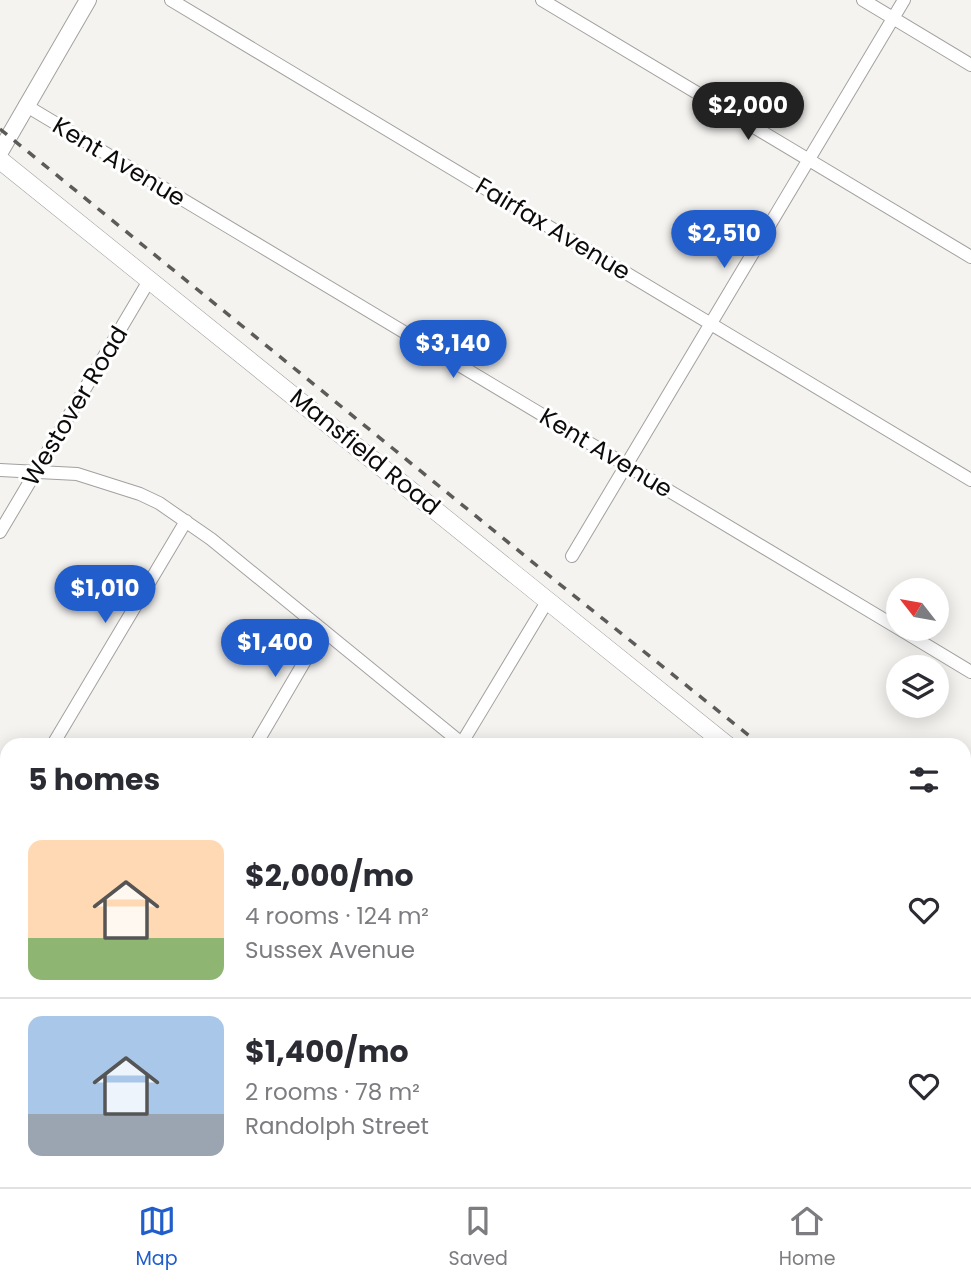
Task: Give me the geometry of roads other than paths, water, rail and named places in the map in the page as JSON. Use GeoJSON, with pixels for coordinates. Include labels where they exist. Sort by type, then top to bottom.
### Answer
{"type":"FeatureCollection","features":[{"type":"Feature","properties":{"kind":"main road","name":"Mansfield Road"},"geometry":{"type":"LineString","coordinates":[[0,160],[718,738]]}},
{"type":"Feature","properties":{"kind":"street"},"geometry":{"type":"LineString","coordinates":[[0,152],[88,0]]}},
{"type":"Feature","properties":{"kind":"street","name":"Fairfax Avenue"},"geometry":{"type":"LineString","coordinates":[[171,0],[971,480]]}},
{"type":"Feature","properties":{"kind":"street"},"geometry":{"type":"LineString","coordinates":[[542,0],[971,257]]}},
{"type":"Feature","properties":{"kind":"street"},"geometry":{"type":"LineString","coordinates":[[863,0],[971,65]]}},
{"type":"Feature","properties":{"kind":"street"},"geometry":{"type":"LineString","coordinates":[[572,556],[904,0]]}},
{"type":"Feature","properties":{"kind":"street","name":"Kent Avenue"},"geometry":{"type":"LineString","coordinates":[[25,106],[886,621]]}},
{"type":"Feature","properties":{"kind":"street","name":"Westover Road"},"geometry":{"type":"LineString","coordinates":[[0,532],[149,279]]}},
{"type":"Feature","properties":{"kind":"street"},"geometry":{"type":"LineString","coordinates":[[0,470],[66,472],[109,483],[159,503],[186,521],[323,630],[454,738]]}},
{"type":"Feature","properties":{"kind":"street"},"geometry":{"type":"LineString","coordinates":[[57,738],[186,521]]}},
{"type":"Feature","properties":{"kind":"street"},"geometry":{"type":"LineString","coordinates":[[466,738],[548,600]]}},
{"type":"Feature","properties":{"kind":"street"},"geometry":{"type":"LineString","coordinates":[[260,738],[323,630]]}},
{"type":"Feature","properties":{"kind":"street","name":"Kent Avenue"},"geometry":{"type":"LineString","coordinates":[[920,641],[971,672]]}},
{"type":"Feature","properties":{"kind":"railway"},"geometry":{"type":"LineString","coordinates":[[0,129],[752,738]]}}]}
